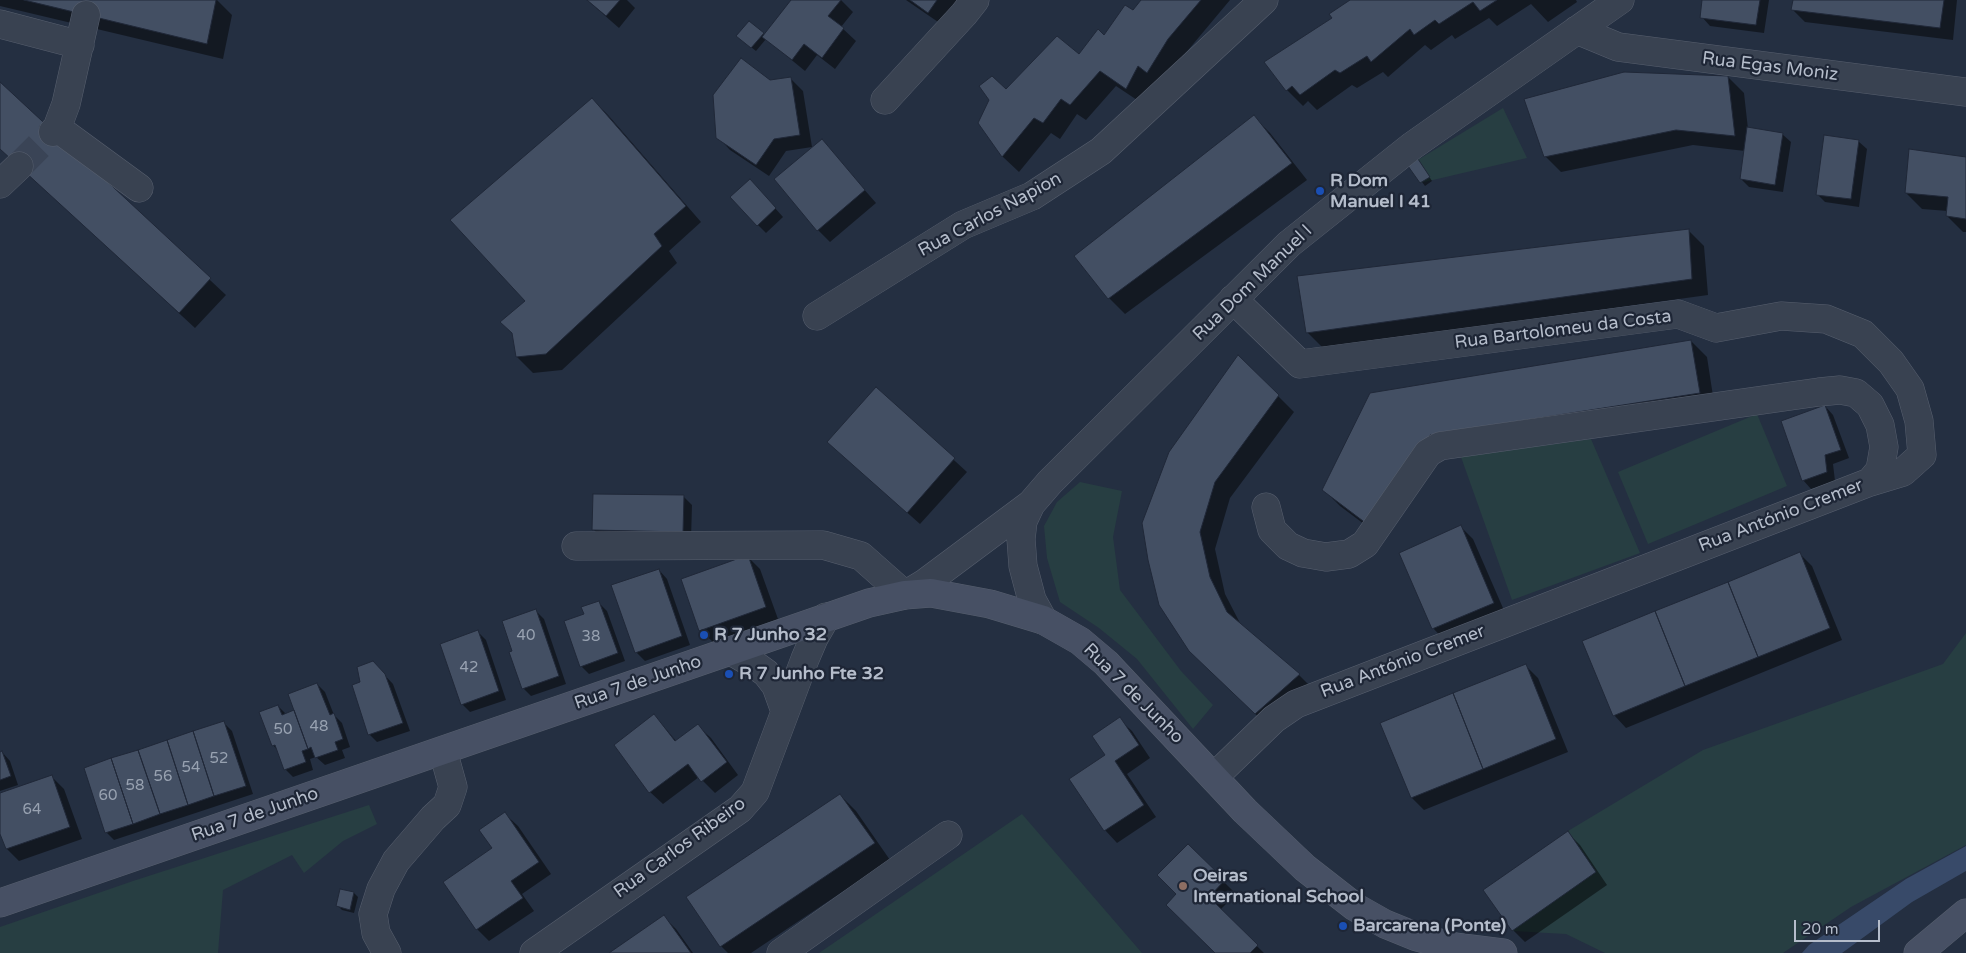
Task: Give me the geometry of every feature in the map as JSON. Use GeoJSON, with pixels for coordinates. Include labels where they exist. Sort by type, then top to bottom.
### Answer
{"type":"FeatureCollection","features":[{"type":"Feature","properties":{"kind":"main road","name":"Rua 7 de Junho"},"geometry":{"type":"LineString","coordinates":[[0,903],[826,617],[905,594],[931,593],[990,604],[1043,620],[1080,641],[1106,663],[1245,811],[1284,849],[1305,868],[1356,907],[1385,924],[1418,937],[1455,948],[1503,953]]}},
{"type":"Feature","properties":{"kind":"main road"},"geometry":{"type":"LineString","coordinates":[[1918,953],[1966,913]]}},
{"type":"Feature","properties":{"kind":"street"},"geometry":{"type":"LineString","coordinates":[[885,100],[975,0]]}},
{"type":"Feature","properties":{"kind":"street","name":"Rua Carlos Napion"},"geometry":{"type":"LineString","coordinates":[[817,316],[963,225],[1032,196],[1101,151],[1264,0]]}},
{"type":"Feature","properties":{"kind":"street","name":"Rua Dom Manuel I"},"geometry":{"type":"LineString","coordinates":[[905,594],[925,583],[1031,504],[1050,482],[1289,244],[1412,146],[1620,0]]}},
{"type":"Feature","properties":{"kind":"street"},"geometry":{"type":"LineString","coordinates":[[86,15],[66,104],[55,130],[139,188]]}},
{"type":"Feature","properties":{"kind":"street"},"geometry":{"type":"LineString","coordinates":[[0,24],[80,45]]}},
{"type":"Feature","properties":{"kind":"street","name":"Rua Egas Moniz"},"geometry":{"type":"LineString","coordinates":[[1577,30],[1618,47],[1966,92]]}},
{"type":"Feature","properties":{"kind":"street","name":"Rua Bartolomeu da Costa"},"geometry":{"type":"LineString","coordinates":[[1233,299],[1300,364],[1678,314],[1716,328],[1781,316],[1826,319],[1863,334],[1892,362],[1910,389],[1919,421],[1922,455],[1903,472],[1870,482]]}},
{"type":"Feature","properties":{"kind":"street","name":"Rua António Cremer"},"geometry":{"type":"LineString","coordinates":[[1214,777],[1274,719],[1296,704],[1870,482],[1880,470],[1884,448],[1880,425],[1870,405],[1856,393],[1840,390],[1440,446],[1428,453],[1365,544],[1349,554],[1326,557],[1303,553],[1288,546],[1272,530],[1266,507]]}},
{"type":"Feature","properties":{"kind":"street","name":"Rua Dom Manuel I"},"geometry":{"type":"LineString","coordinates":[[1031,504],[1023,521],[1021,539],[1023,566],[1032,600],[1043,620]]}},
{"type":"Feature","properties":{"kind":"street"},"geometry":{"type":"LineString","coordinates":[[576,546],[822,545],[861,556],[905,594]]}},
{"type":"Feature","properties":{"kind":"street","name":"Rua Carlos Ribeiro"},"geometry":{"type":"LineString","coordinates":[[534,953],[740,809],[755,792],[814,638],[826,617]]}},
{"type":"Feature","properties":{"kind":"street"},"geometry":{"type":"LineString","coordinates":[[731,651],[766,673],[776,686],[785,711]]}},
{"type":"Feature","properties":{"kind":"street"},"geometry":{"type":"LineString","coordinates":[[387,953],[376,933],[373,914],[381,889],[396,861],[447,804],[453,787],[443,751]]}},
{"type":"Feature","properties":{"kind":"street"},"geometry":{"type":"LineString","coordinates":[[781,953],[948,835]]}},
{"type":"Feature","properties":{"kind":"green space"},"geometry":{"type":"Polygon","coordinates":[[[1503,108],[1527,158],[1420,183],[1408,166],[1503,108]]]}},
{"type":"Feature","properties":{"kind":"green space"},"geometry":{"type":"Polygon","coordinates":[[[1757,414],[1787,486],[1648,544],[1618,472],[1757,414]]]}},
{"type":"Feature","properties":{"kind":"green space"},"geometry":{"type":"Polygon","coordinates":[[[1591,439],[1640,553],[1512,600],[1461,457],[1591,439]]]}},
{"type":"Feature","properties":{"kind":"green space"},"geometry":{"type":"Polygon","coordinates":[[[1080,482],[1122,491],[1113,537],[1120,590],[1181,671],[1213,705],[1193,729],[1137,659],[1099,628],[1060,602],[1047,558],[1044,526],[1057,502],[1080,482]]]}},
{"type":"Feature","properties":{"kind":"green space"},"geometry":{"type":"Polygon","coordinates":[[[1966,633],[1966,845],[1851,907],[1783,953],[1605,953],[1566,934],[1512,931],[1596,872],[1568,831],[1703,750],[1943,664],[1966,633]]]}},
{"type":"Feature","properties":{"kind":"green space"},"geometry":{"type":"Polygon","coordinates":[[[369,805],[377,824],[343,841],[304,873],[292,855],[223,890],[218,953],[0,953],[0,927],[133,881],[369,805]]]}},
{"type":"Feature","properties":{"kind":"green space"},"geometry":{"type":"Polygon","coordinates":[[[1022,814],[1142,953],[819,953],[1022,814]]]}},
{"type":"Feature","properties":{"kind":"water"},"geometry":{"type":"Polygon","coordinates":[[[1966,846],[1966,871],[1912,902],[1842,953],[1802,953],[1809,945],[1906,879],[1966,846]]]}},
{"type":"Feature","properties":{"kind":"building"},"geometry":{"type":"Polygon","coordinates":[[[24,0],[216,0],[207,44],[24,0]]]}},
{"type":"Feature","properties":{"kind":"building"},"geometry":{"type":"Polygon","coordinates":[[[587,0],[620,0],[606,16],[587,0]]]}},
{"type":"Feature","properties":{"kind":"building"},"geometry":{"type":"Polygon","coordinates":[[[791,0],[841,0],[828,16],[844,28],[822,58],[804,44],[792,60],[762,37],[791,0]]]}},
{"type":"Feature","properties":{"kind":"building"},"geometry":{"type":"Polygon","coordinates":[[[910,0],[937,0],[928,13],[910,0]]]}},
{"type":"Feature","properties":{"kind":"building"},"geometry":{"type":"Polygon","coordinates":[[[1141,0],[1201,0],[1168,39],[1147,73],[1138,66],[1126,89],[1100,71],[1070,105],[1061,99],[1043,123],[1034,118],[1002,157],[978,123],[989,100],[979,86],[992,76],[1006,89],[1057,36],[1079,54],[1098,29],[1104,35],[1125,5],[1133,10],[1141,0]]]}},
{"type":"Feature","properties":{"kind":"building"},"geometry":{"type":"Polygon","coordinates":[[[1350,0],[1497,0],[1480,11],[1473,2],[1439,24],[1435,20],[1414,35],[1410,29],[1371,62],[1367,56],[1340,73],[1335,70],[1300,95],[1292,86],[1286,91],[1264,62],[1332,18],[1329,14],[1350,0]]]}},
{"type":"Feature","properties":{"kind":"building"},"geometry":{"type":"Polygon","coordinates":[[[1702,0],[1760,0],[1756,25],[1700,18],[1702,0]]]}},
{"type":"Feature","properties":{"kind":"building"},"geometry":{"type":"Polygon","coordinates":[[[1793,0],[1944,0],[1940,28],[1791,10],[1793,0]]]}},
{"type":"Feature","properties":{"kind":"building"},"geometry":{"type":"Polygon","coordinates":[[[749,21],[764,33],[751,48],[736,36],[749,21]]]}},
{"type":"Feature","properties":{"kind":"building"},"geometry":{"type":"Polygon","coordinates":[[[741,58],[770,80],[791,77],[800,135],[774,139],[756,165],[716,138],[713,95],[741,58]]]}},
{"type":"Feature","properties":{"kind":"building"},"geometry":{"type":"Polygon","coordinates":[[[1624,72],[1728,76],[1735,136],[1676,130],[1544,157],[1524,99],[1624,72]]]}},
{"type":"Feature","properties":{"kind":"building"},"geometry":{"type":"Polygon","coordinates":[[[0,82],[211,278],[179,313],[0,149],[0,82]]]}},
{"type":"Feature","properties":{"kind":"building"},"geometry":{"type":"Polygon","coordinates":[[[592,98],[686,206],[654,234],[662,246],[546,354],[516,357],[512,333],[500,322],[525,301],[450,220],[592,98]]]}},
{"type":"Feature","properties":{"kind":"building"},"geometry":{"type":"Polygon","coordinates":[[[1254,115],[1292,163],[1108,299],[1074,256],[1254,115]]]}},
{"type":"Feature","properties":{"kind":"building"},"geometry":{"type":"Polygon","coordinates":[[[1747,127],[1783,133],[1775,185],[1740,179],[1747,127]]]}},
{"type":"Feature","properties":{"kind":"building"},"geometry":{"type":"Polygon","coordinates":[[[1824,135],[1859,140],[1851,199],[1816,195],[1824,135]]]}},
{"type":"Feature","properties":{"kind":"building"},"geometry":{"type":"Polygon","coordinates":[[[822,139],[865,190],[817,231],[774,179],[822,139]]]}},
{"type":"Feature","properties":{"kind":"building"},"geometry":{"type":"Polygon","coordinates":[[[1909,149],[1966,157],[1966,219],[1946,216],[1948,197],[1905,193],[1909,149]]]}},
{"type":"Feature","properties":{"kind":"building"},"geometry":{"type":"Polygon","coordinates":[[[1418,159],[1430,177],[1420,183],[1408,166],[1418,159]]]}},
{"type":"Feature","properties":{"kind":"building"},"geometry":{"type":"Polygon","coordinates":[[[750,179],[776,208],[757,226],[730,197],[750,179]]]}},
{"type":"Feature","properties":{"kind":"building"},"geometry":{"type":"Polygon","coordinates":[[[1689,229],[1692,279],[1306,333],[1297,276],[1689,229]]]}},
{"type":"Feature","properties":{"kind":"building"},"geometry":{"type":"Polygon","coordinates":[[[1691,340],[1700,393],[1430,435],[1367,524],[1322,490],[1370,393],[1691,340]]]}},
{"type":"Feature","properties":{"kind":"building"},"geometry":{"type":"Polygon","coordinates":[[[1238,355],[1279,395],[1215,482],[1200,532],[1210,577],[1227,612],[1300,674],[1255,714],[1189,651],[1159,605],[1148,560],[1142,523],[1169,452],[1238,355]]]}},
{"type":"Feature","properties":{"kind":"building"},"geometry":{"type":"Polygon","coordinates":[[[876,387],[955,458],[907,513],[827,442],[876,387]]]}},
{"type":"Feature","properties":{"kind":"building"},"geometry":{"type":"Polygon","coordinates":[[[1825,405],[1841,450],[1825,455],[1827,472],[1802,481],[1781,421],[1825,405]]]}},
{"type":"Feature","properties":{"kind":"building"},"geometry":{"type":"Polygon","coordinates":[[[593,494],[684,495],[683,532],[592,530],[593,494]]]}},
{"type":"Feature","properties":{"kind":"building"},"geometry":{"type":"Polygon","coordinates":[[[1461,525],[1494,603],[1432,629],[1399,553],[1461,525]]]}},
{"type":"Feature","properties":{"kind":"building"},"geometry":{"type":"Polygon","coordinates":[[[1800,552],[1830,628],[1758,657],[1728,582],[1800,552]]]}},
{"type":"Feature","properties":{"kind":"building"},"geometry":{"type":"Polygon","coordinates":[[[748,555],[766,607],[699,631],[681,579],[748,555]]]}},
{"type":"Feature","properties":{"kind":"building"},"geometry":{"type":"Polygon","coordinates":[[[659,569],[682,636],[635,653],[611,585],[659,569]]]}},
{"type":"Feature","properties":{"kind":"building"},"geometry":{"type":"Polygon","coordinates":[[[1728,582],[1758,657],[1685,686],[1655,611],[1728,582]]]}},
{"type":"Feature","properties":{"kind":"building"},"geometry":{"type":"Polygon","coordinates":[[[599,601],[618,653],[580,667],[564,621],[584,614],[581,607],[599,601]]]}},
{"type":"Feature","properties":{"kind":"building"},"geometry":{"type":"Polygon","coordinates":[[[536,609],[559,676],[522,689],[509,652],[512,651],[502,621],[536,609]]]}},
{"type":"Feature","properties":{"kind":"building"},"geometry":{"type":"Polygon","coordinates":[[[1655,611],[1685,686],[1613,716],[1582,641],[1655,611]]]}},
{"type":"Feature","properties":{"kind":"building"},"geometry":{"type":"Polygon","coordinates":[[[478,630],[499,691],[461,705],[440,644],[478,630]]]}},
{"type":"Feature","properties":{"kind":"building"},"geometry":{"type":"Polygon","coordinates":[[[373,661],[385,674],[403,723],[368,735],[352,685],[360,682],[357,667],[373,661]]]}},
{"type":"Feature","properties":{"kind":"building"},"geometry":{"type":"Polygon","coordinates":[[[1526,664],[1556,739],[1483,769],[1453,693],[1526,664]]]}},
{"type":"Feature","properties":{"kind":"building"},"geometry":{"type":"Polygon","coordinates":[[[317,683],[330,715],[334,713],[343,739],[335,742],[338,750],[315,758],[311,747],[308,749],[288,694],[317,683]]]}},
{"type":"Feature","properties":{"kind":"building"},"geometry":{"type":"Polygon","coordinates":[[[1453,693],[1483,769],[1411,798],[1380,723],[1453,693]]]}},
{"type":"Feature","properties":{"kind":"building"},"geometry":{"type":"Polygon","coordinates":[[[278,705],[282,715],[294,710],[308,749],[302,751],[306,762],[284,770],[275,745],[272,746],[259,712],[278,705]]]}},
{"type":"Feature","properties":{"kind":"building"},"geometry":{"type":"Polygon","coordinates":[[[654,714],[675,741],[698,724],[727,762],[701,782],[688,764],[649,793],[614,745],[654,714]]]}},
{"type":"Feature","properties":{"kind":"building"},"geometry":{"type":"Polygon","coordinates":[[[1120,717],[1139,745],[1115,761],[1144,805],[1104,831],[1069,779],[1105,755],[1092,736],[1120,717]]]}},
{"type":"Feature","properties":{"kind":"building"},"geometry":{"type":"Polygon","coordinates":[[[224,721],[246,786],[214,796],[193,731],[224,721]]]}},
{"type":"Feature","properties":{"kind":"building"},"geometry":{"type":"Polygon","coordinates":[[[193,731],[214,796],[188,805],[167,740],[193,731]]]}},
{"type":"Feature","properties":{"kind":"building"},"geometry":{"type":"Polygon","coordinates":[[[167,740],[188,805],[160,814],[138,750],[167,740]]]}},
{"type":"Feature","properties":{"kind":"building"},"geometry":{"type":"Polygon","coordinates":[[[138,750],[160,814],[133,824],[111,758],[138,750]]]}},
{"type":"Feature","properties":{"kind":"building"},"geometry":{"type":"Polygon","coordinates":[[[2,751],[11,776],[0,780],[0,752],[2,751]]]}},
{"type":"Feature","properties":{"kind":"building"},"geometry":{"type":"Polygon","coordinates":[[[111,758],[133,824],[105,833],[84,768],[111,758]]]}},
{"type":"Feature","properties":{"kind":"building"},"geometry":{"type":"Polygon","coordinates":[[[52,775],[70,827],[6,849],[0,834],[0,793],[52,775]]]}},
{"type":"Feature","properties":{"kind":"building"},"geometry":{"type":"Polygon","coordinates":[[[840,794],[875,843],[720,947],[686,897],[840,794]]]}},
{"type":"Feature","properties":{"kind":"building"},"geometry":{"type":"Polygon","coordinates":[[[505,812],[539,862],[511,881],[523,898],[476,930],[443,882],[492,848],[479,830],[505,812]]]}},
{"type":"Feature","properties":{"kind":"building"},"geometry":{"type":"Polygon","coordinates":[[[1568,831],[1596,872],[1512,931],[1483,890],[1568,831]]]}},
{"type":"Feature","properties":{"kind":"building"},"geometry":{"type":"Polygon","coordinates":[[[1188,844],[1225,880],[1209,897],[1258,945],[1250,953],[1215,953],[1166,905],[1176,894],[1157,875],[1188,844]]]}},
{"type":"Feature","properties":{"kind":"building"},"geometry":{"type":"Polygon","coordinates":[[[340,889],[354,892],[350,910],[336,906],[340,889]]]}},
{"type":"Feature","properties":{"kind":"building"},"geometry":{"type":"Polygon","coordinates":[[[664,915],[691,953],[609,953],[664,915]]]}},
{"type":"Feature","properties":{"kind":"tunnel"},"geometry":{"type":"LineString","coordinates":[[19,166],[53,132]]}},
{"type":"Feature","properties":{"kind":"place","name":"R Dom Manuel I 41"},"geometry":{"type":"Point","coordinates":[1320,191]}},
{"type":"Feature","properties":{"kind":"place","name":"R 7 Junho 32"},"geometry":{"type":"Point","coordinates":[704,635]}},
{"type":"Feature","properties":{"kind":"place","name":"R 7 Junho Fte 32"},"geometry":{"type":"Point","coordinates":[729,674]}},
{"type":"Feature","properties":{"kind":"place","name":"Oeiras International School"},"geometry":{"type":"Point","coordinates":[1183,886]}},
{"type":"Feature","properties":{"kind":"place","name":"Barcarena (Ponte)"},"geometry":{"type":"Point","coordinates":[1343,926]}}]}
